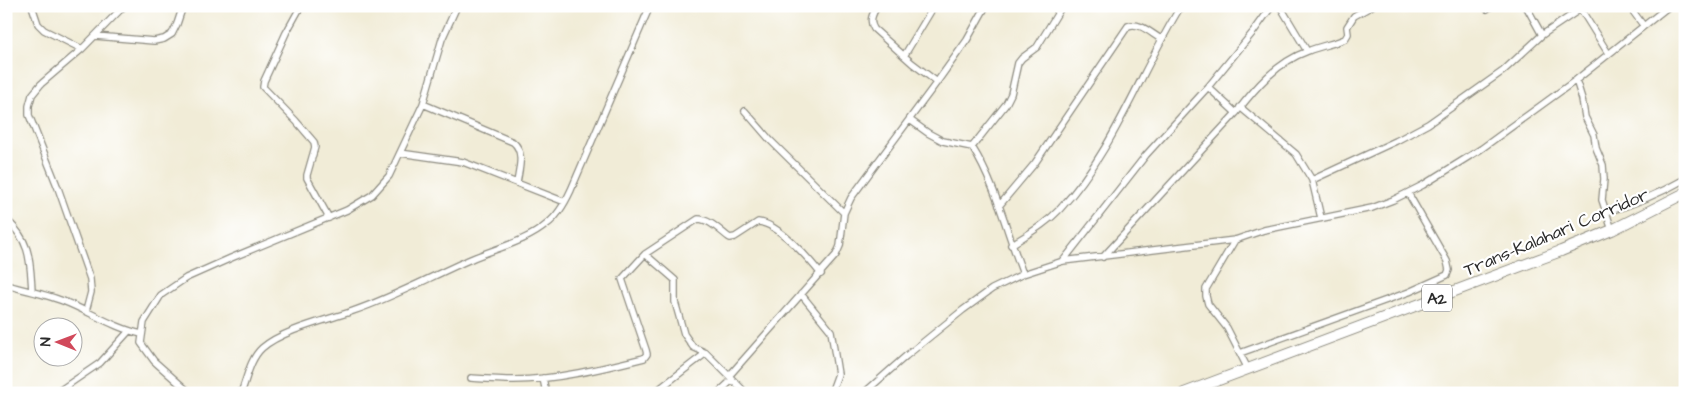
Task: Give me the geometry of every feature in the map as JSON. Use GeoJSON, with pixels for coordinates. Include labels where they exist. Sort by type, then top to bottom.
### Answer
{"type":"FeatureCollection","features":[{"type":"Feature","properties":{"kind":"highway","name":"Trans-Kalahari Corridor"},"geometry":{"type":"LineString","coordinates":[[1184,393],[1552,255],[1612,230],[1685,193]]}},
{"type":"Feature","properties":{"kind":"street"},"geometry":{"type":"LineString","coordinates":[[32,6],[38,24],[44,30],[82,49]]}},
{"type":"Feature","properties":{"kind":"street"},"geometry":{"type":"LineString","coordinates":[[86,311],[91,292],[90,279],[30,115],[29,106],[32,94],[41,84],[82,49],[124,6]]}},
{"type":"Feature","properties":{"kind":"street"},"geometry":{"type":"LineString","coordinates":[[95,36],[154,42],[164,39],[172,34],[183,6]]}},
{"type":"Feature","properties":{"kind":"street"},"geometry":{"type":"LineString","coordinates":[[301,6],[282,41],[263,87],[314,142],[315,146],[307,178],[329,218]]}},
{"type":"Feature","properties":{"kind":"street"},"geometry":{"type":"LineString","coordinates":[[190,393],[150,356],[141,343],[144,322],[161,295],[186,278],[329,218],[359,204],[372,195],[389,176],[423,104],[442,39],[457,6]]}},
{"type":"Feature","properties":{"kind":"street"},"geometry":{"type":"LineString","coordinates":[[241,393],[256,355],[262,348],[276,339],[298,329],[356,310],[473,258],[518,241],[548,224],[565,202],[594,139],[650,6]]}},
{"type":"Feature","properties":{"kind":"street"},"geometry":{"type":"LineString","coordinates":[[877,6],[871,18],[872,26],[904,56],[937,82]]}},
{"type":"Feature","properties":{"kind":"street"},"geometry":{"type":"LineString","coordinates":[[904,56],[934,6]]}},
{"type":"Feature","properties":{"kind":"street"},"geometry":{"type":"LineString","coordinates":[[718,393],[801,294],[830,263],[840,246],[844,213],[851,198],[967,40],[986,6]]}},
{"type":"Feature","properties":{"kind":"street"},"geometry":{"type":"LineString","coordinates":[[972,147],[1006,104],[1011,94],[1018,63],[1037,47],[1062,6]]}},
{"type":"Feature","properties":{"kind":"street"},"geometry":{"type":"LineString","coordinates":[[1011,246],[1037,228],[1060,208],[1098,158],[1181,6]]}},
{"type":"Feature","properties":{"kind":"street"},"geometry":{"type":"LineString","coordinates":[[1063,261],[1146,156],[1208,87],[1272,6]]}},
{"type":"Feature","properties":{"kind":"street"},"geometry":{"type":"LineString","coordinates":[[1280,6],[1306,51]]}},
{"type":"Feature","properties":{"kind":"street"},"geometry":{"type":"LineString","coordinates":[[1103,257],[1236,113],[1248,95],[1275,70],[1306,51],[1345,39],[1348,34],[1347,27],[1354,16],[1372,6]]}},
{"type":"Feature","properties":{"kind":"street"},"geometry":{"type":"LineString","coordinates":[[1526,6],[1542,35]]}},
{"type":"Feature","properties":{"kind":"street"},"geometry":{"type":"LineString","coordinates":[[1629,6],[1644,25]]}},
{"type":"Feature","properties":{"kind":"street"},"geometry":{"type":"LineString","coordinates":[[864,393],[963,310],[992,289],[1023,274],[1063,261],[1235,240],[1264,230],[1372,208],[1408,193],[1481,149],[1576,80],[1669,6]]}},
{"type":"Feature","properties":{"kind":"street"},"geometry":{"type":"LineString","coordinates":[[1312,180],[1428,124],[1503,72],[1542,35],[1582,7],[1608,53]]}},
{"type":"Feature","properties":{"kind":"street"},"geometry":{"type":"LineString","coordinates":[[999,206],[1035,163],[1128,26],[1132,24],[1139,26],[1162,39]]}},
{"type":"Feature","properties":{"kind":"street"},"geometry":{"type":"LineString","coordinates":[[1576,80],[1585,117],[1592,129],[1596,148],[1604,165],[1602,200],[1612,230]]}},
{"type":"Feature","properties":{"kind":"street"},"geometry":{"type":"LineString","coordinates":[[1208,87],[1236,113]]}},
{"type":"Feature","properties":{"kind":"street"},"geometry":{"type":"LineString","coordinates":[[423,104],[512,142],[518,147],[520,154],[517,183]]}},
{"type":"Feature","properties":{"kind":"street"},"geometry":{"type":"LineString","coordinates":[[1240,107],[1296,154],[1312,180],[1321,218]]}},
{"type":"Feature","properties":{"kind":"street"},"geometry":{"type":"LineString","coordinates":[[745,111],[770,140],[844,213]]}},
{"type":"Feature","properties":{"kind":"street"},"geometry":{"type":"LineString","coordinates":[[910,120],[943,141],[972,147]]}},
{"type":"Feature","properties":{"kind":"street"},"geometry":{"type":"LineString","coordinates":[[972,147],[999,206],[1011,246],[1023,274]]}},
{"type":"Feature","properties":{"kind":"street"},"geometry":{"type":"LineString","coordinates":[[400,153],[463,162],[565,202]]}},
{"type":"Feature","properties":{"kind":"street"},"geometry":{"type":"LineString","coordinates":[[1605,212],[1628,206],[1685,180]]}},
{"type":"Feature","properties":{"kind":"street"},"geometry":{"type":"LineString","coordinates":[[1240,353],[1409,292],[1447,275],[1449,270],[1447,261],[1408,193]]}},
{"type":"Feature","properties":{"kind":"street"},"geometry":{"type":"LineString","coordinates":[[6,219],[20,234],[28,250],[32,291]]}},
{"type":"Feature","properties":{"kind":"street"},"geometry":{"type":"LineString","coordinates":[[471,378],[515,380],[543,378],[644,358],[647,354],[646,350],[622,279],[645,254],[698,220],[708,222],[730,238],[735,237],[758,222],[762,222],[800,249],[821,274]]}},
{"type":"Feature","properties":{"kind":"street"},"geometry":{"type":"LineString","coordinates":[[1235,240],[1206,289],[1206,296],[1208,304],[1227,328],[1248,369]]}},
{"type":"Feature","properties":{"kind":"street"},"geometry":{"type":"LineString","coordinates":[[645,254],[675,280],[675,302],[684,334],[693,347],[706,353],[746,393]]}},
{"type":"Feature","properties":{"kind":"street"},"geometry":{"type":"LineString","coordinates":[[6,285],[48,295],[128,331],[142,334]]}},
{"type":"Feature","properties":{"kind":"street"},"geometry":{"type":"LineString","coordinates":[[801,294],[831,331],[838,374],[831,393]]}},
{"type":"Feature","properties":{"kind":"street"},"geometry":{"type":"LineString","coordinates":[[56,393],[100,363],[128,331]]}},
{"type":"Feature","properties":{"kind":"street"},"geometry":{"type":"LineString","coordinates":[[654,393],[706,353]]}},
{"type":"Feature","properties":{"kind":"street"},"geometry":{"type":"LineString","coordinates":[[543,378],[546,393]]}}]}
